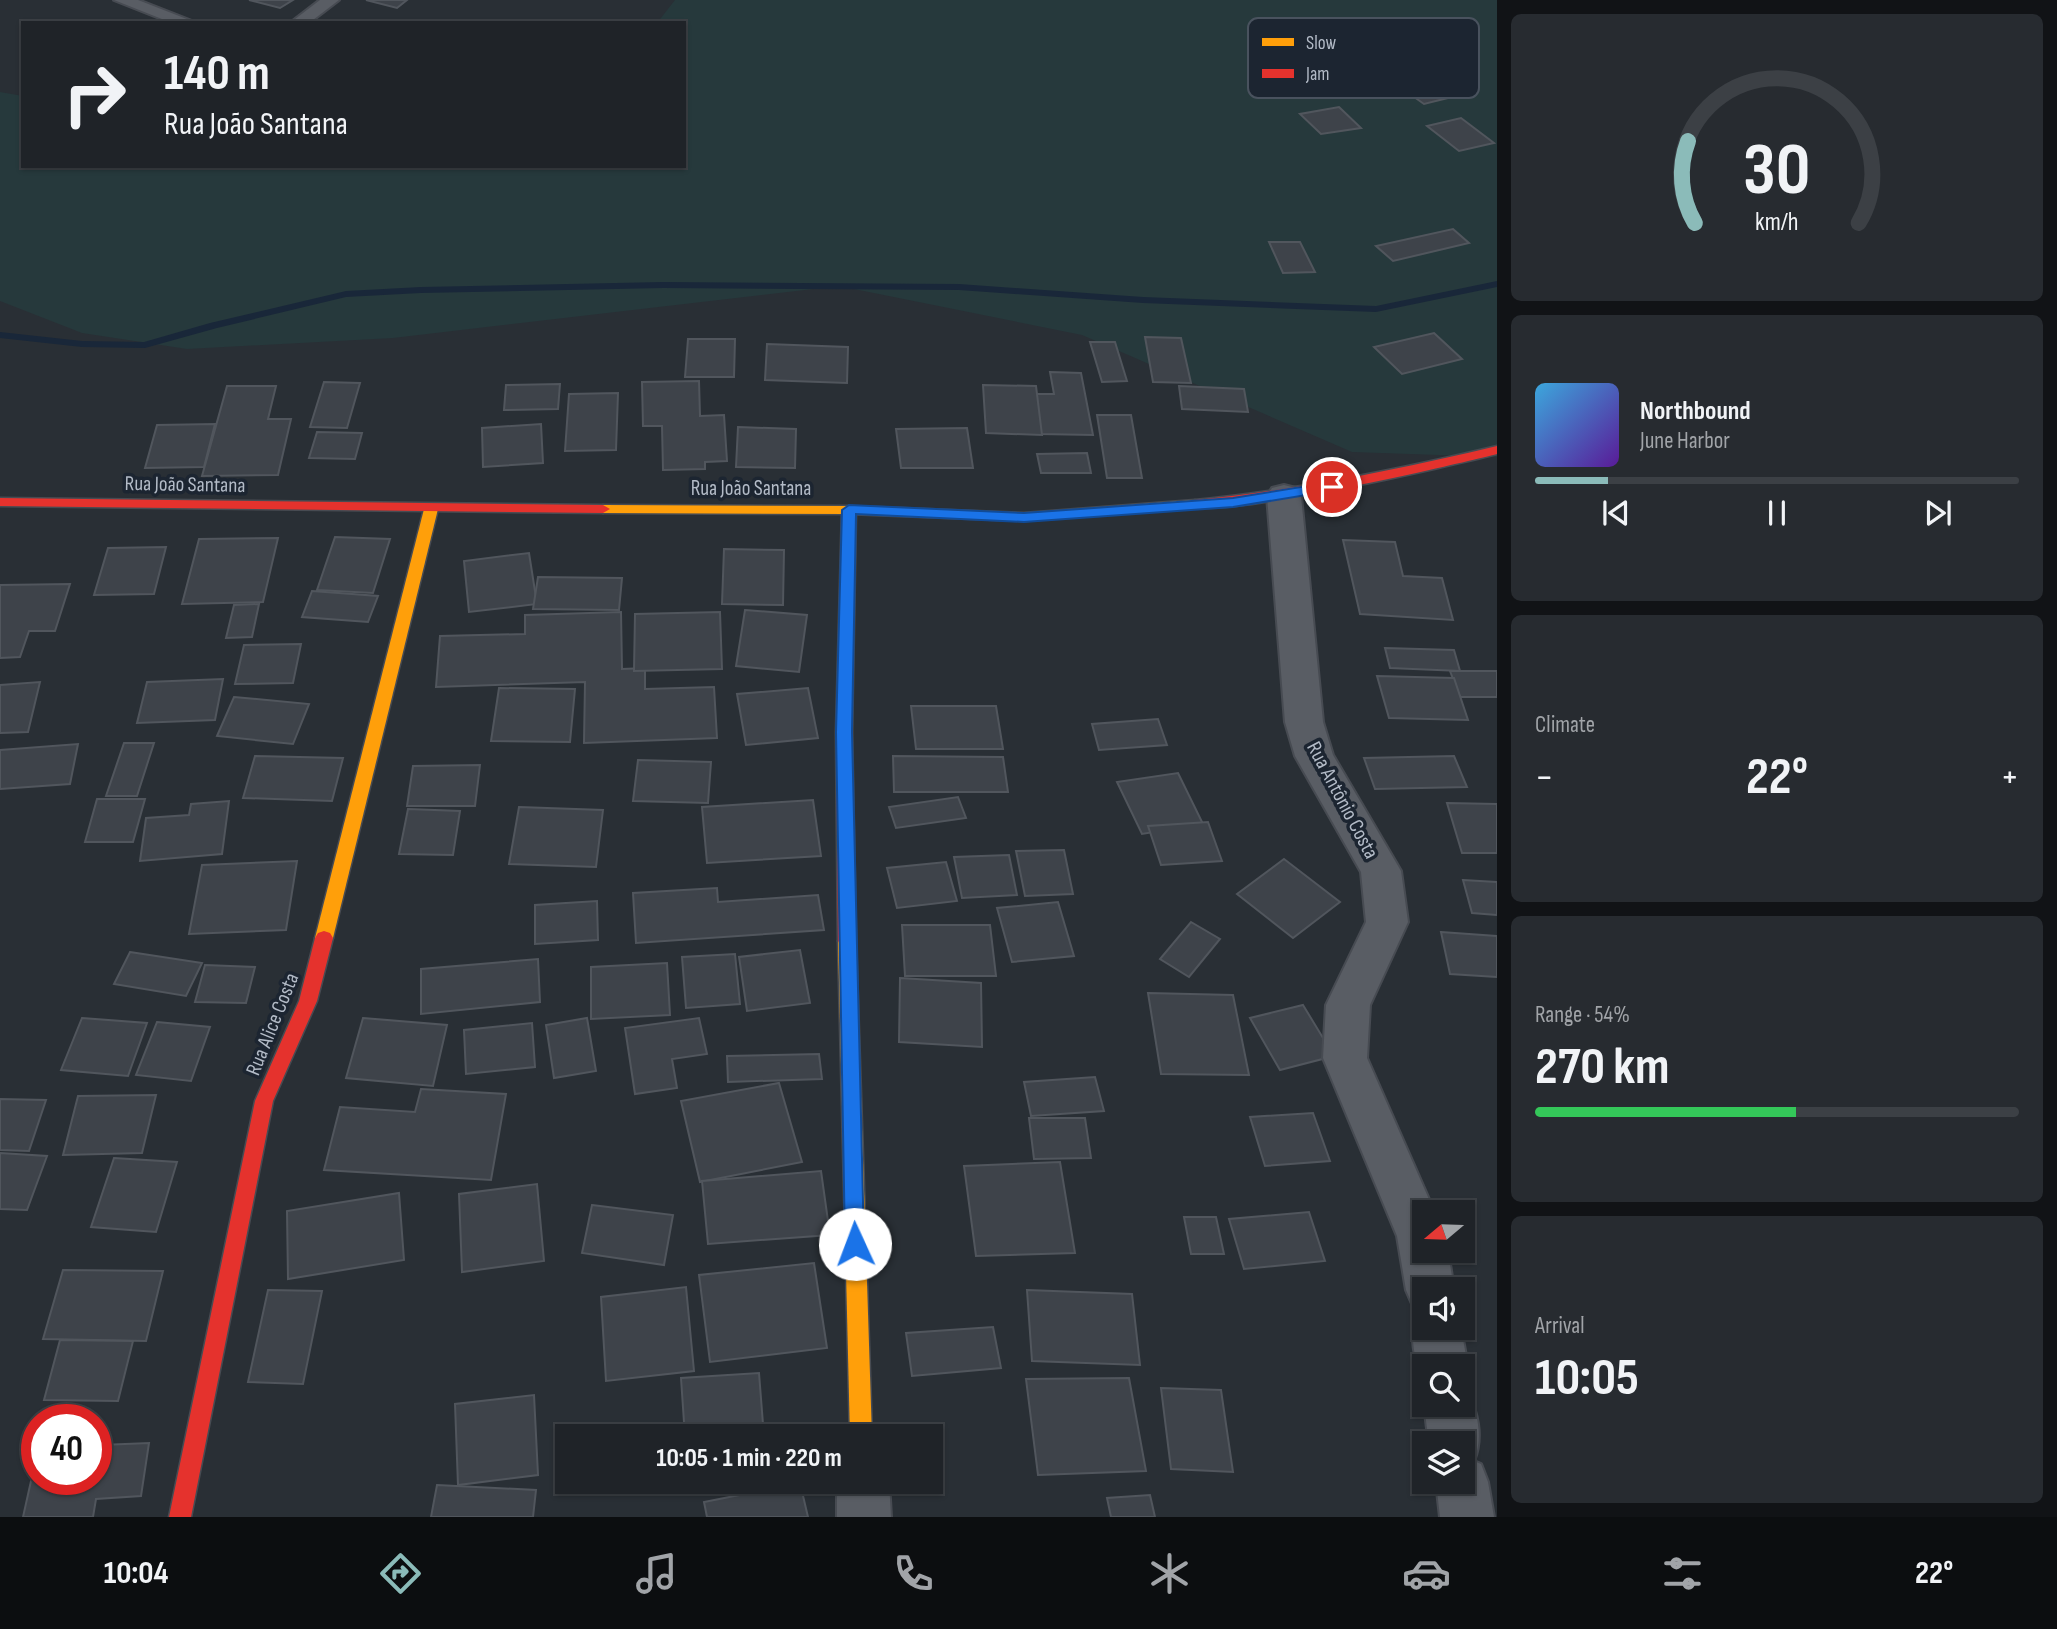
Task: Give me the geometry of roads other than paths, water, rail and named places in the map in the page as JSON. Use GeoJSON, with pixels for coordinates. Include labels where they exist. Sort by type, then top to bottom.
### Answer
{"type":"FeatureCollection","features":[{"type":"Feature","properties":{"kind":"street","name":"Rua João Santana"},"geometry":{"type":"LineString","coordinates":[[0,502],[431,509],[849,510],[1024,517],[1219,504],[1284,496],[1404,473],[1497,450]]}},
{"type":"Feature","properties":{"kind":"street","name":"Rua Antônio Costa"},"geometry":{"type":"LineString","coordinates":[[1284,496],[1304,722],[1314,756],[1381,871],[1387,922],[1348,1005],[1345,1058],[1422,1237],[1428,1277]]}},
{"type":"Feature","properties":{"kind":"street","name":"Rua Alice Costa"},"geometry":{"type":"LineString","coordinates":[[180,1517],[201,1399],[264,1101],[308,1001],[431,509]]}},
{"type":"Feature","properties":{"kind":"street"},"geometry":{"type":"LineString","coordinates":[[849,510],[844,732],[850,1092],[861,1424]]}},
{"type":"Feature","properties":{"kind":"street"},"geometry":{"type":"LineString","coordinates":[[863,1494],[864,1517]]}},
{"type":"Feature","properties":{"kind":"street"},"geometry":{"type":"LineString","coordinates":[[1464,1494],[1467,1517]]}},
{"type":"Feature","properties":{"kind":"lane"},"geometry":{"type":"LineString","coordinates":[[122,0],[183,21]]}},
{"type":"Feature","properties":{"kind":"lane"},"geometry":{"type":"LineString","coordinates":[[301,21],[331,0]]}},
{"type":"Feature","properties":{"kind":"waterway"},"geometry":{"type":"LineString","coordinates":[[0,335],[82,344],[145,345],[214,325],[346,294],[421,290],[663,285],[959,287],[1143,300],[1376,309],[1497,284]]}}]}
